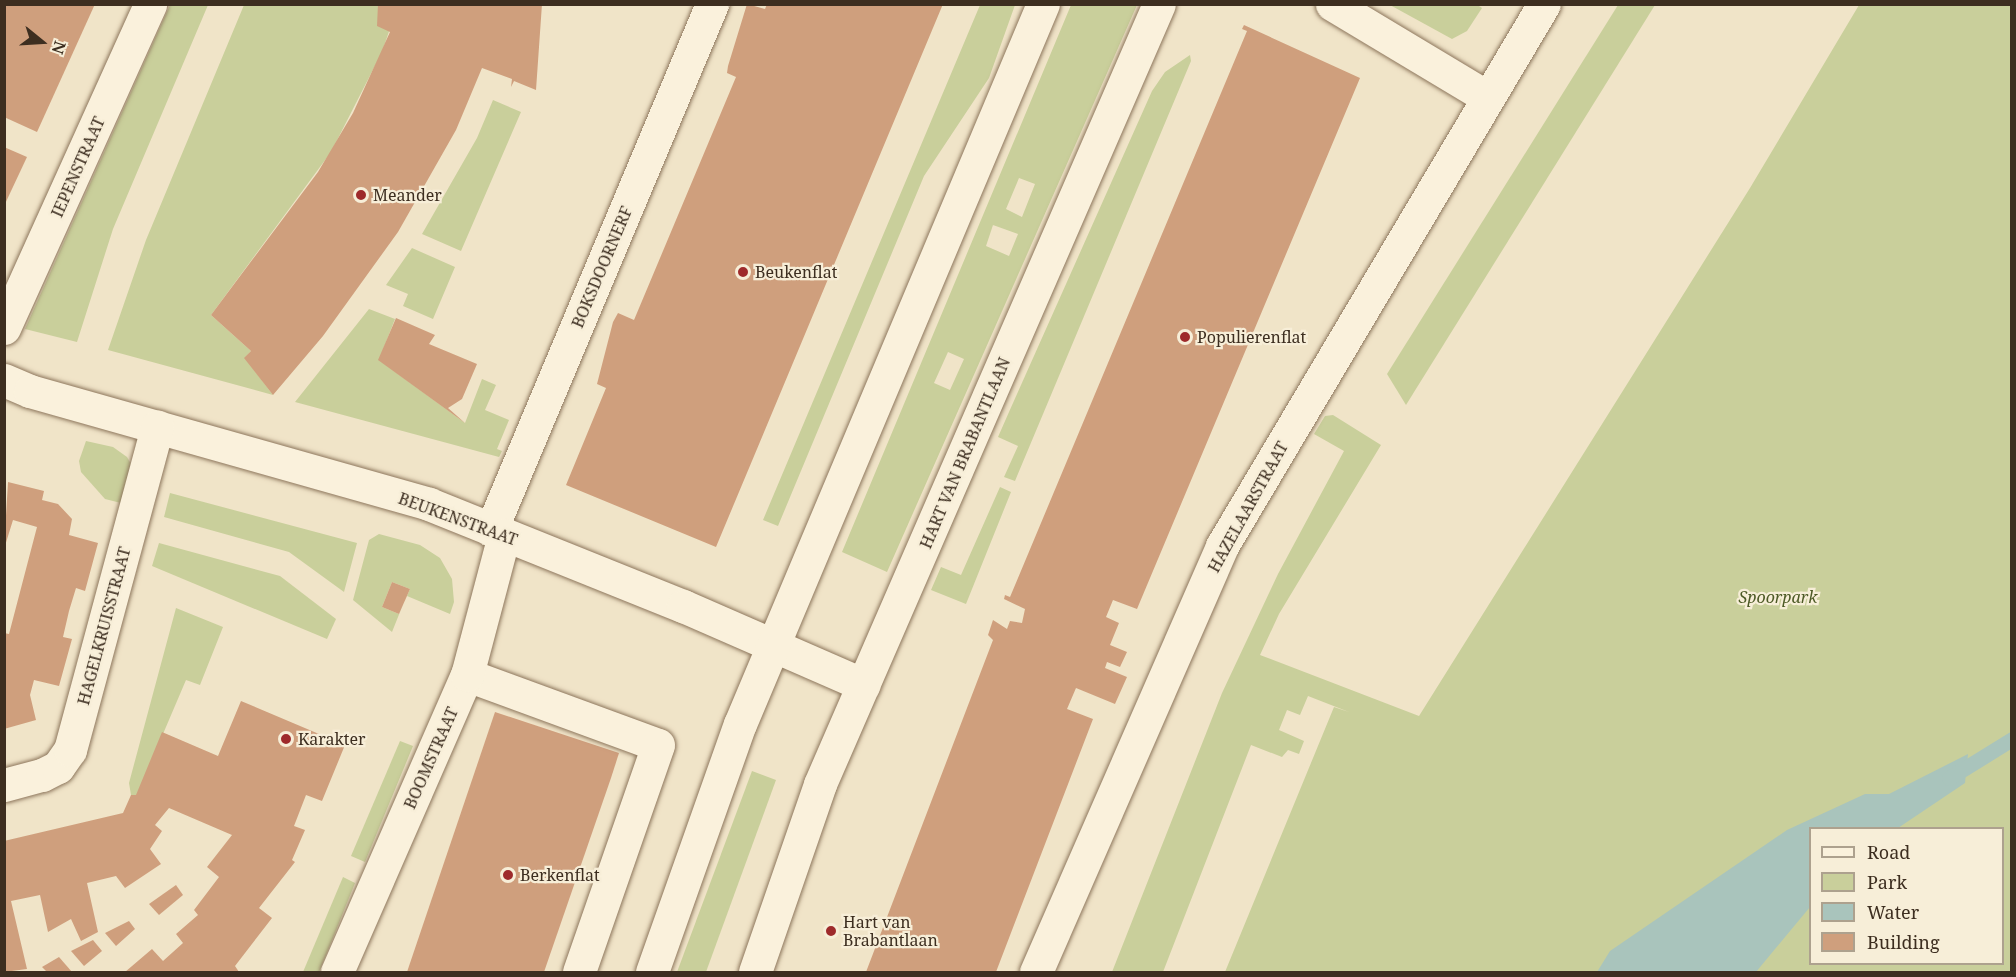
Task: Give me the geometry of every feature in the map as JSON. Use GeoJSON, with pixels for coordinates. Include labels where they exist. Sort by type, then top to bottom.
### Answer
{"type":"FeatureCollection","features":[{"type":"Feature","properties":{"kind":"street","name":"IEPENSTRAAT"},"geometry":{"type":"LineString","coordinates":[[4,328],[150,4]]}},
{"type":"Feature","properties":{"kind":"street","name":"BOKSDOORNERF"},"geometry":{"type":"LineString","coordinates":[[498,533],[712,4]]}},
{"type":"Feature","properties":{"kind":"street"},"geometry":{"type":"LineString","coordinates":[[652,972],[740,724],[1043,4]]}},
{"type":"Feature","properties":{"kind":"street","name":"HART VAN BRABANTLAAN"},"geometry":{"type":"LineString","coordinates":[[755,972],[820,784],[1159,4]]}},
{"type":"Feature","properties":{"kind":"street"},"geometry":{"type":"LineString","coordinates":[[1332,4],[1487,97]]}},
{"type":"Feature","properties":{"kind":"street","name":"HAZELAARSTRAAT"},"geometry":{"type":"LineString","coordinates":[[1036,972],[1222,546],[1544,4]]}},
{"type":"Feature","properties":{"kind":"street","name":"BEUKENSTRAAT"},"geometry":{"type":"LineString","coordinates":[[4,380],[30,391],[429,504],[774,645],[864,685]]}},
{"type":"Feature","properties":{"kind":"street","name":"HAGELKRUISSTRAAT"},"geometry":{"type":"LineString","coordinates":[[4,784],[42,776],[58,766],[70,750],[158,427]]}},
{"type":"Feature","properties":{"kind":"street","name":"BOOMSTRAAT"},"geometry":{"type":"LineString","coordinates":[[337,972],[467,675],[498,533]]}},
{"type":"Feature","properties":{"kind":"street"},"geometry":{"type":"LineString","coordinates":[[467,675],[658,745],[579,972]]}},
{"type":"Feature","properties":{"kind":"green space"},"geometry":{"type":"Polygon","coordinates":[[[1476,4],[1482,8],[1467,31],[1452,39],[1390,5],[1476,4]]]}},
{"type":"Feature","properties":{"kind":"green space"},"geometry":{"type":"Polygon","coordinates":[[[170,5],[208,5],[113,229],[77,342],[25,329],[170,5]]]}},
{"type":"Feature","properties":{"kind":"green space"},"geometry":{"type":"Polygon","coordinates":[[[244,5],[398,5],[382,52],[331,152],[211,315],[251,351],[245,358],[273,395],[108,350],[146,240],[244,5]]]}},
{"type":"Feature","properties":{"kind":"green space"},"geometry":{"type":"Polygon","coordinates":[[[980,5],[1015,5],[989,78],[924,176],[778,526],[763,520],[980,5]]]}},
{"type":"Feature","properties":{"kind":"green space"},"geometry":{"type":"Polygon","coordinates":[[[1071,5],[1137,5],[887,572],[842,552],[1071,5]],[[1019,178],[1006,209],[1022,217],[1035,184],[1019,178]],[[993,225],[986,246],[1009,256],[1018,234],[993,225]],[[948,352],[934,383],[950,390],[964,359],[948,352]]]}},
{"type":"Feature","properties":{"kind":"green space"},"geometry":{"type":"Polygon","coordinates":[[[1618,5],[1655,5],[1406,405],[1387,374],[1618,5]]]}},
{"type":"Feature","properties":{"kind":"green space","name":"Spoorpark"},"geometry":{"type":"Polygon","coordinates":[[[1859,5],[2011,5],[2011,972],[1225,972],[1334,707],[1349,712],[1308,696],[1300,715],[1287,710],[1279,730],[1304,741],[1299,754],[1288,750],[1282,757],[1251,745],[1163,972],[1112,972],[1222,693],[1278,574],[1344,451],[1314,434],[1325,416],[1333,415],[1381,445],[1279,614],[1260,655],[1419,716],[1750,188],[1859,5]]]}},
{"type":"Feature","properties":{"kind":"green space"},"geometry":{"type":"Polygon","coordinates":[[[1190,55],[1191,61],[1015,481],[1004,477],[1018,446],[998,437],[1009,412],[1152,91],[1165,72],[1190,55]]]}},
{"type":"Feature","properties":{"kind":"green space"},"geometry":{"type":"Polygon","coordinates":[[[493,100],[521,112],[461,251],[422,234],[477,138],[493,100]]]}},
{"type":"Feature","properties":{"kind":"green space"},"geometry":{"type":"Polygon","coordinates":[[[412,248],[455,267],[433,319],[403,306],[408,294],[386,285],[412,248]]]}},
{"type":"Feature","properties":{"kind":"green space"},"geometry":{"type":"Polygon","coordinates":[[[369,309],[395,319],[379,360],[465,423],[482,379],[496,385],[485,410],[509,420],[497,449],[502,451],[499,457],[295,402],[369,309]]]}},
{"type":"Feature","properties":{"kind":"green space"},"geometry":{"type":"Polygon","coordinates":[[[86,441],[113,447],[127,457],[131,464],[121,503],[105,499],[81,472],[79,461],[86,441]]]}},
{"type":"Feature","properties":{"kind":"green space"},"geometry":{"type":"Polygon","coordinates":[[[1000,487],[1011,492],[966,604],[931,590],[941,567],[961,575],[1000,487]]]}},
{"type":"Feature","properties":{"kind":"green space"},"geometry":{"type":"Polygon","coordinates":[[[170,493],[357,543],[344,592],[289,552],[164,517],[170,493]]]}},
{"type":"Feature","properties":{"kind":"green space"},"geometry":{"type":"Polygon","coordinates":[[[379,534],[420,545],[440,558],[452,579],[454,602],[450,614],[407,596],[410,589],[392,582],[382,607],[399,614],[402,607],[392,632],[353,600],[369,540],[379,534]]]}},
{"type":"Feature","properties":{"kind":"green space"},"geometry":{"type":"Polygon","coordinates":[[[159,543],[280,576],[336,619],[327,639],[152,566],[159,543]]]}},
{"type":"Feature","properties":{"kind":"green space"},"geometry":{"type":"Polygon","coordinates":[[[176,608],[223,627],[200,685],[186,680],[137,795],[131,795],[129,783],[176,608]]]}},
{"type":"Feature","properties":{"kind":"green space"},"geometry":{"type":"Polygon","coordinates":[[[400,741],[413,746],[365,862],[351,856],[400,741]]]}},
{"type":"Feature","properties":{"kind":"green space"},"geometry":{"type":"Polygon","coordinates":[[[752,771],[776,780],[706,972],[677,972],[752,771]]]}},
{"type":"Feature","properties":{"kind":"green space"},"geometry":{"type":"Polygon","coordinates":[[[343,877],[355,883],[319,972],[303,972],[343,877]]]}},
{"type":"Feature","properties":{"kind":"water"},"geometry":{"type":"Polygon","coordinates":[[[1968,754],[1965,783],[1899,827],[1809,827],[1809,908],[1756,972],[1597,972],[1610,951],[1787,830],[1865,794],[1889,794],[1968,754]]]}},
{"type":"Feature","properties":{"kind":"building"},"geometry":{"type":"Polygon","coordinates":[[[4,4],[95,4],[37,132],[4,117],[4,4]]]}},
{"type":"Feature","properties":{"kind":"building","name":"Meander"},"geometry":{"type":"Polygon","coordinates":[[[378,4],[542,4],[536,90],[514,81],[511,87],[512,79],[482,68],[456,130],[398,232],[323,336],[273,395],[244,358],[251,351],[211,315],[318,172],[353,113],[390,32],[377,26],[378,4]]]}},
{"type":"Feature","properties":{"kind":"building","name":"Beukenflat"},"geometry":{"type":"Polygon","coordinates":[[[747,4],[765,9],[767,4],[943,4],[716,547],[566,485],[606,388],[597,384],[613,322],[618,313],[634,320],[736,77],[727,73],[728,66],[747,4]]]}},
{"type":"Feature","properties":{"kind":"building","name":"Populierenflat"},"geometry":{"type":"Polygon","coordinates":[[[1244,25],[1360,78],[1137,609],[1113,600],[1106,617],[1119,623],[1110,645],[1127,652],[1120,667],[1107,662],[1105,668],[1127,677],[1115,704],[1076,688],[1067,709],[1093,719],[996,972],[866,972],[993,640],[988,635],[993,620],[1007,629],[1010,621],[1022,623],[1025,609],[1004,599],[1005,595],[1010,597],[1247,31],[1242,29],[1244,25]]]}},
{"type":"Feature","properties":{"kind":"building"},"geometry":{"type":"Polygon","coordinates":[[[4,147],[27,157],[4,206],[4,147]]]}},
{"type":"Feature","properties":{"kind":"building"},"geometry":{"type":"Polygon","coordinates":[[[396,318],[435,335],[429,344],[477,364],[462,399],[448,408],[465,423],[378,360],[396,318]]]}},
{"type":"Feature","properties":{"kind":"building"},"geometry":{"type":"Polygon","coordinates":[[[8,482],[44,491],[42,500],[58,504],[72,519],[69,535],[98,543],[85,591],[76,588],[69,611],[63,637],[72,639],[59,686],[34,680],[30,695],[36,720],[4,729],[4,633],[9,634],[37,527],[13,520],[4,549],[8,482]]]}},
{"type":"Feature","properties":{"kind":"building"},"geometry":{"type":"Polygon","coordinates":[[[392,582],[410,589],[399,614],[382,607],[392,582]]]}},
{"type":"Feature","properties":{"kind":"building"},"geometry":{"type":"Polygon","coordinates":[[[241,701],[345,745],[322,801],[306,795],[294,826],[305,830],[292,860],[295,862],[259,908],[272,918],[235,966],[239,972],[125,972],[152,949],[163,961],[183,943],[176,934],[198,915],[194,910],[219,877],[207,867],[232,835],[169,808],[155,825],[162,831],[150,849],[161,864],[125,888],[116,876],[87,883],[98,932],[81,941],[71,919],[48,932],[40,895],[11,901],[27,969],[4,972],[4,841],[123,813],[131,795],[136,795],[162,732],[218,756],[241,701]]]}},
{"type":"Feature","properties":{"kind":"building","name":"Berkenflat"},"geometry":{"type":"Polygon","coordinates":[[[495,712],[619,753],[611,778],[544,972],[407,972],[495,712]]]}},
{"type":"Feature","properties":{"kind":"building"},"geometry":{"type":"Polygon","coordinates":[[[176,885],[183,895],[159,915],[149,904],[176,885]]]}},
{"type":"Feature","properties":{"kind":"building"},"geometry":{"type":"Polygon","coordinates":[[[129,921],[135,929],[116,946],[105,933],[129,921]]]}},
{"type":"Feature","properties":{"kind":"building"},"geometry":{"type":"Polygon","coordinates":[[[93,940],[102,951],[84,966],[71,951],[93,940]]]}},
{"type":"Feature","properties":{"kind":"building"},"geometry":{"type":"Polygon","coordinates":[[[59,957],[72,972],[47,972],[42,967],[59,957]]]}},
{"type":"Feature","properties":{"kind":"waterway"},"geometry":{"type":"LineString","coordinates":[[1949,778],[2012,739]]}},
{"type":"Feature","properties":{"kind":"place","name":"Meander"},"geometry":{"type":"Point","coordinates":[361,195]}},
{"type":"Feature","properties":{"kind":"place","name":"Beukenflat"},"geometry":{"type":"Point","coordinates":[743,272]}},
{"type":"Feature","properties":{"kind":"place","name":"Populierenflat"},"geometry":{"type":"Point","coordinates":[1185,337]}},
{"type":"Feature","properties":{"kind":"place","name":"Karakter"},"geometry":{"type":"Point","coordinates":[286,739]}},
{"type":"Feature","properties":{"kind":"place","name":"Berkenflat"},"geometry":{"type":"Point","coordinates":[508,875]}},
{"type":"Feature","properties":{"kind":"place","name":"Hart van Brabantlaan"},"geometry":{"type":"Point","coordinates":[831,931]}}]}
